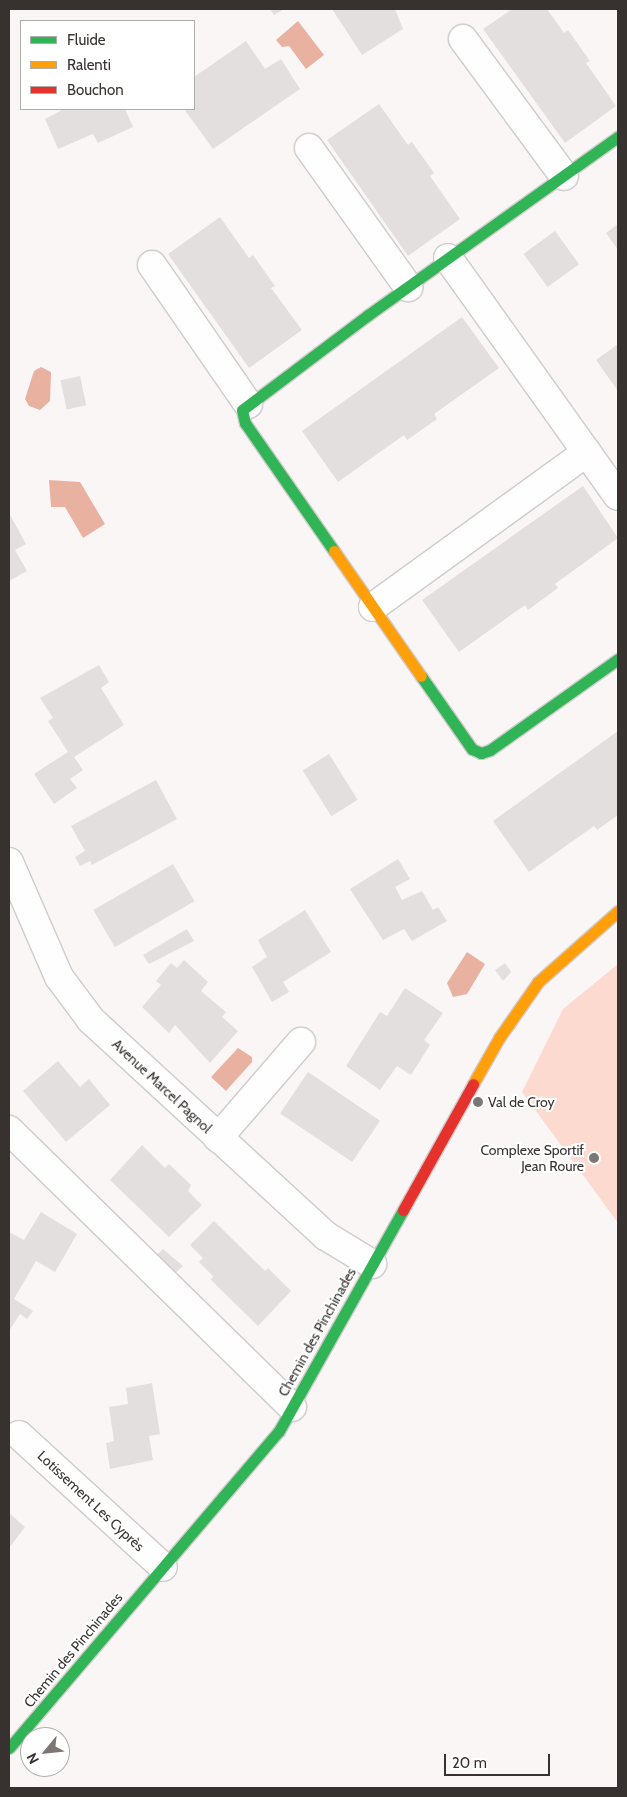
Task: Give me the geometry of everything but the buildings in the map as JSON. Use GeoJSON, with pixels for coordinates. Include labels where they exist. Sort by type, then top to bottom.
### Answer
{"type":"FeatureCollection","features":[{"type":"Feature","properties":{"kind":"street"},"geometry":{"type":"LineString","coordinates":[[464,39],[564,176]]}},
{"type":"Feature","properties":{"kind":"street"},"geometry":{"type":"LineString","coordinates":[[618,138],[448,258],[242,410],[245,423],[472,749],[481,753],[490,750],[618,659]]}},
{"type":"Feature","properties":{"kind":"street"},"geometry":{"type":"LineString","coordinates":[[309,148],[408,287]]}},
{"type":"Feature","properties":{"kind":"street"},"geometry":{"type":"LineString","coordinates":[[448,258],[618,496]]}},
{"type":"Feature","properties":{"kind":"street"},"geometry":{"type":"LineString","coordinates":[[152,265],[248,404]]}},
{"type":"Feature","properties":{"kind":"street"},"geometry":{"type":"LineString","coordinates":[[374,607],[587,452]]}},
{"type":"Feature","properties":{"kind":"street","name":"Avenue Marcel Pagnol"},"geometry":{"type":"LineString","coordinates":[[9,862],[59,977],[91,1020],[326,1236],[372,1264]]}},
{"type":"Feature","properties":{"kind":"street","name":"Chemin des Pinchinades"},"geometry":{"type":"LineString","coordinates":[[9,1748],[279,1431],[499,1038],[532,990],[575,946],[618,911]]}},
{"type":"Feature","properties":{"kind":"street"},"geometry":{"type":"LineString","coordinates":[[218,1138],[301,1042]]}},
{"type":"Feature","properties":{"kind":"street"},"geometry":{"type":"LineString","coordinates":[[9,1130],[292,1407]]}},
{"type":"Feature","properties":{"kind":"street","name":"Lotissement Les Cyprès"},"geometry":{"type":"LineString","coordinates":[[19,1435],[163,1567]]}},
{"type":"Feature","properties":{"kind":"shaded area"},"geometry":{"type":"Polygon","coordinates":[[[298,21],[324,55],[306,69],[289,46],[282,47],[276,40],[298,21]]]}},
{"type":"Feature","properties":{"kind":"shaded area"},"geometry":{"type":"Polygon","coordinates":[[[41,367],[51,372],[50,401],[40,410],[29,406],[25,399],[34,371],[41,367]]]}},
{"type":"Feature","properties":{"kind":"shaded area"},"geometry":{"type":"Polygon","coordinates":[[[49,480],[80,482],[105,524],[83,538],[65,507],[51,507],[49,480]]]}},
{"type":"Feature","properties":{"kind":"shaded area"},"geometry":{"type":"Polygon","coordinates":[[[467,952],[485,964],[467,994],[453,997],[447,983],[467,952]]]}},
{"type":"Feature","properties":{"kind":"shaded area","name":"Complexe Sportif Jean Roure"},"geometry":{"type":"Polygon","coordinates":[[[618,964],[618,1223],[522,1092],[563,1009],[618,964]]]}},
{"type":"Feature","properties":{"kind":"shaded area"},"geometry":{"type":"Polygon","coordinates":[[[238,1048],[252,1057],[252,1062],[226,1091],[211,1077],[238,1048]]]}},
{"type":"Feature","properties":{"kind":"traffic: fast"},"geometry":{"type":"LineString","coordinates":[[334,551],[245,423],[242,410],[368,315],[618,137]]}},
{"type":"Feature","properties":{"kind":"traffic: fast"},"geometry":{"type":"LineString","coordinates":[[421,676],[472,749],[481,753],[490,750],[618,659]]}},
{"type":"Feature","properties":{"kind":"traffic: fast"},"geometry":{"type":"LineString","coordinates":[[9,1748],[279,1431],[403,1210]]}},
{"type":"Feature","properties":{"kind":"traffic: slow"},"geometry":{"type":"LineString","coordinates":[[334,551],[421,676]]}},
{"type":"Feature","properties":{"kind":"traffic: slow"},"geometry":{"type":"LineString","coordinates":[[473,1084],[499,1038],[538,982],[618,911]]}},
{"type":"Feature","properties":{"kind":"traffic: jam"},"geometry":{"type":"LineString","coordinates":[[403,1210],[473,1084]]}},
{"type":"Feature","properties":{"kind":"place","name":"Val de Croy"},"geometry":{"type":"Point","coordinates":[478,1102]}},
{"type":"Feature","properties":{"kind":"place","name":"Complexe Sportif Jean Roure"},"geometry":{"type":"Point","coordinates":[594,1158]}}]}
